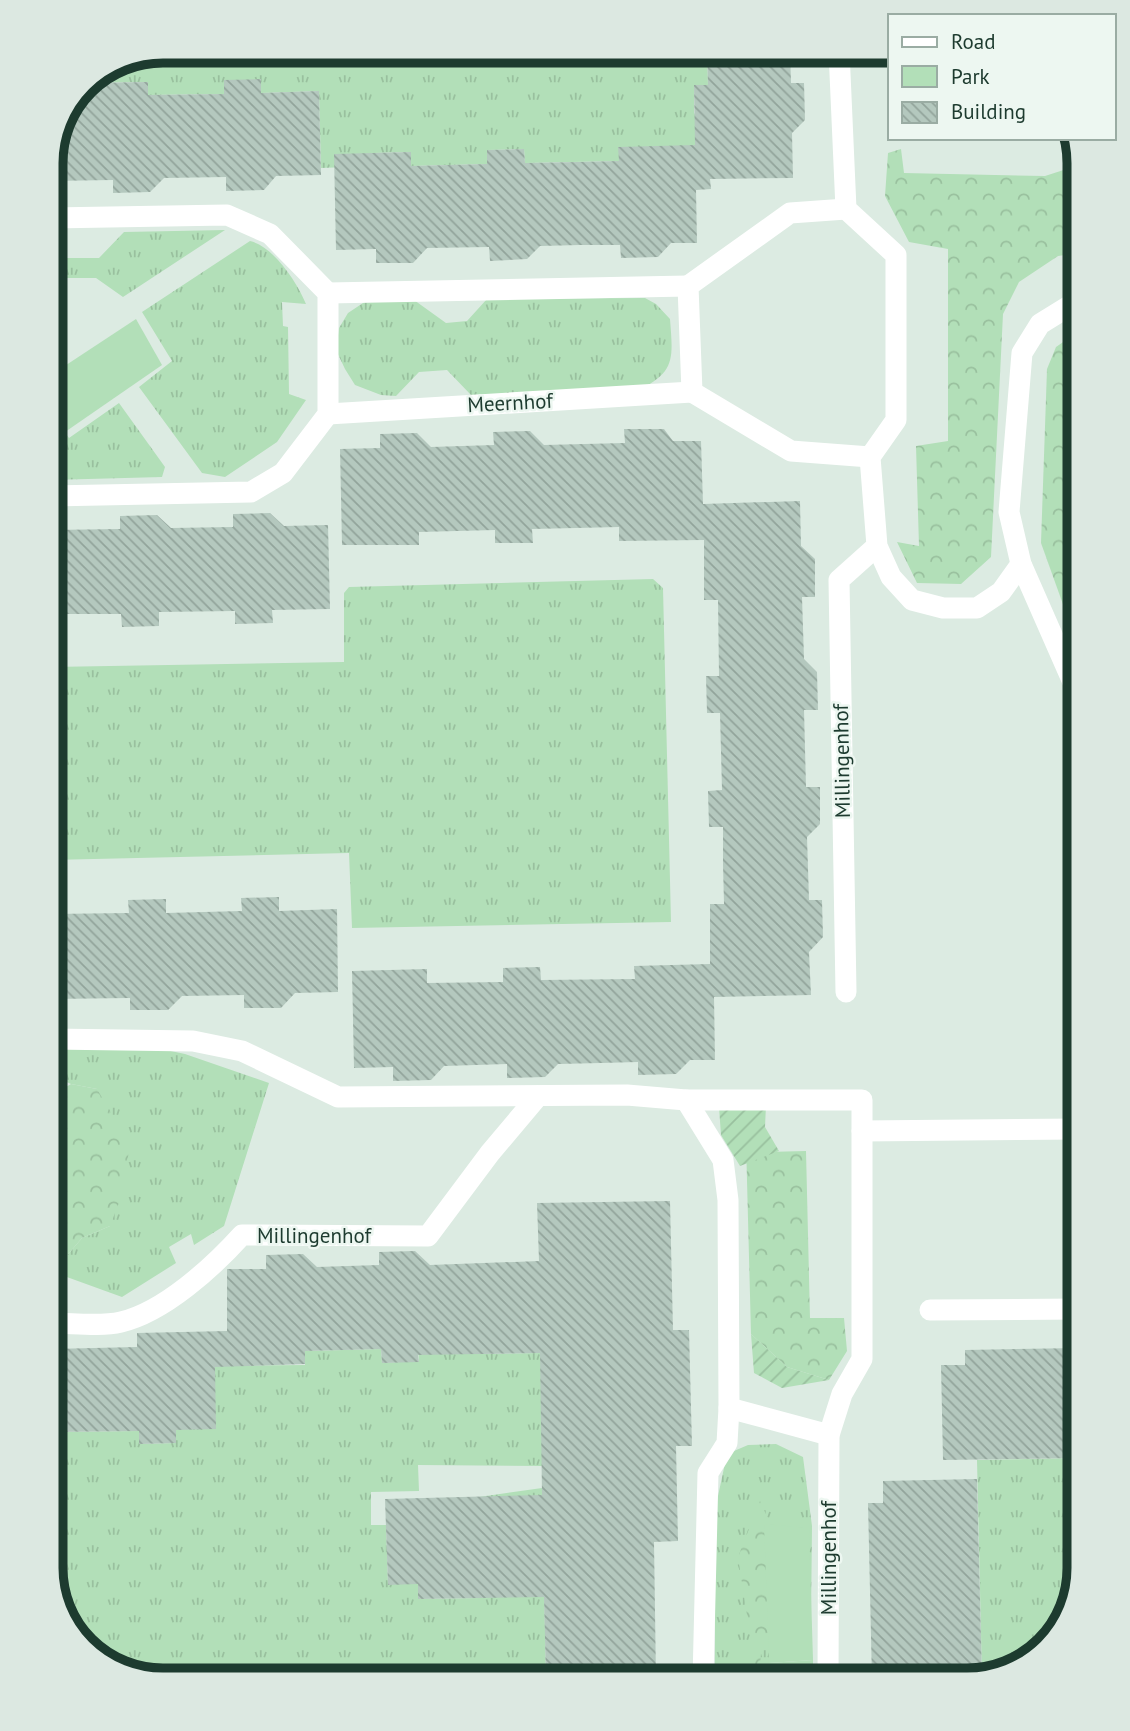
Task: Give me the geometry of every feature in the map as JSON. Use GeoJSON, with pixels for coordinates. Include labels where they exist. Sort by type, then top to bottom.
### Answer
{"type":"FeatureCollection","features":[{"type":"Feature","properties":{"kind":"street"},"geometry":{"type":"LineString","coordinates":[[840,63],[846,209],[896,255],[896,420],[870,457],[877,546],[891,577],[912,600],[943,608],[977,608],[1001,592],[1021,564]]}},
{"type":"Feature","properties":{"kind":"street"},"geometry":{"type":"LineString","coordinates":[[328,293],[688,286],[790,213],[846,209]]}},
{"type":"Feature","properties":{"kind":"street"},"geometry":{"type":"LineString","coordinates":[[63,218],[227,215],[270,234],[328,293],[328,414],[284,473],[251,492],[63,496]]}},
{"type":"Feature","properties":{"kind":"street"},"geometry":{"type":"LineString","coordinates":[[688,286],[692,393],[791,451],[870,457]]}},
{"type":"Feature","properties":{"kind":"street"},"geometry":{"type":"LineString","coordinates":[[1067,307],[1040,324],[1022,353],[1009,512],[1021,564],[1067,669]]}},
{"type":"Feature","properties":{"kind":"street","name":"Meernhof"},"geometry":{"type":"LineString","coordinates":[[328,414],[692,393]]}},
{"type":"Feature","properties":{"kind":"street","name":"Millingenhof"},"geometry":{"type":"LineString","coordinates":[[846,992],[839,580],[877,546]]}},
{"type":"Feature","properties":{"kind":"street","name":"Millingenhof"},"geometry":{"type":"LineString","coordinates":[[63,1039],[192,1041],[242,1051],[338,1097],[628,1095],[686,1100],[862,1100],[862,1359],[842,1394],[829,1435],[828,1668]]}},
{"type":"Feature","properties":{"kind":"street","name":"Millingenhof"},"geometry":{"type":"LineString","coordinates":[[63,1323],[119,1322],[149,1312],[219,1261],[243,1235],[428,1236],[490,1153],[538,1096]]}},
{"type":"Feature","properties":{"kind":"street"},"geometry":{"type":"LineString","coordinates":[[686,1100],[723,1160],[727,1200],[729,1408],[727,1443],[708,1473],[703,1668]]}},
{"type":"Feature","properties":{"kind":"street"},"geometry":{"type":"LineString","coordinates":[[862,1131],[1067,1129]]}},
{"type":"Feature","properties":{"kind":"street"},"geometry":{"type":"LineString","coordinates":[[930,1310],[1067,1309]]}},
{"type":"Feature","properties":{"kind":"street"},"geometry":{"type":"LineString","coordinates":[[729,1408],[829,1435]]}},
{"type":"Feature","properties":{"kind":"green space"},"geometry":{"type":"Polygon","coordinates":[[[163,63],[707,63],[708,85],[694,86],[694,113],[703,122],[708,140],[684,160],[619,147],[619,161],[525,163],[524,149],[487,150],[487,164],[411,166],[410,152],[374,153],[374,166],[321,168],[319,91],[261,93],[224,80],[224,94],[148,95],[147,82],[104,83],[131,68],[163,63]]]}},
{"type":"Feature","properties":{"kind":"green space"},"geometry":{"type":"Polygon","coordinates":[[[901,149],[904,173],[1045,176],[1067,169],[1067,255],[1058,256],[1019,282],[1003,314],[991,557],[961,584],[917,583],[897,542],[919,546],[916,446],[948,441],[948,249],[909,242],[885,196],[888,153],[901,149]]]}},
{"type":"Feature","properties":{"kind":"green space"},"geometry":{"type":"Polygon","coordinates":[[[225,230],[123,297],[96,278],[63,278],[63,258],[99,258],[124,232],[225,230]]]}},
{"type":"Feature","properties":{"kind":"green space"},"geometry":{"type":"Polygon","coordinates":[[[250,241],[259,244],[275,257],[297,286],[306,304],[282,302],[283,326],[288,327],[289,394],[306,400],[277,442],[225,477],[202,473],[139,387],[172,361],[142,312],[250,241]]]}},
{"type":"Feature","properties":{"kind":"green space"},"geometry":{"type":"Polygon","coordinates":[[[645,298],[656,304],[670,319],[672,345],[665,371],[659,378],[636,391],[471,395],[447,370],[419,372],[396,396],[381,395],[355,385],[336,350],[339,328],[348,313],[366,301],[414,300],[446,323],[467,321],[487,299],[645,298]]]}},
{"type":"Feature","properties":{"kind":"green space"},"geometry":{"type":"Polygon","coordinates":[[[136,319],[162,365],[65,432],[63,367],[136,319]]]}},
{"type":"Feature","properties":{"kind":"green space"},"geometry":{"type":"Polygon","coordinates":[[[1067,339],[1067,616],[1041,543],[1047,369],[1056,347],[1067,339]]]}},
{"type":"Feature","properties":{"kind":"green space"},"geometry":{"type":"Polygon","coordinates":[[[119,403],[165,467],[162,477],[63,480],[63,430],[69,438],[119,403]]]}},
{"type":"Feature","properties":{"kind":"green space"},"geometry":{"type":"Polygon","coordinates":[[[653,579],[663,588],[671,922],[352,928],[349,853],[63,860],[63,667],[344,662],[344,593],[349,587],[653,579]]]}},
{"type":"Feature","properties":{"kind":"green space"},"geometry":{"type":"Polygon","coordinates":[[[147,1046],[185,1054],[269,1083],[224,1226],[194,1245],[191,1234],[169,1247],[176,1263],[122,1297],[63,1276],[63,1260],[82,1238],[110,1226],[97,1089],[63,1080],[63,1047],[147,1046]]]}},
{"type":"Feature","properties":{"kind":"green space"},"geometry":{"type":"Polygon","coordinates":[[[71,1084],[97,1089],[130,1146],[120,1200],[110,1226],[82,1238],[63,1260],[63,1089],[71,1084]]]}},
{"type":"Feature","properties":{"kind":"green space"},"geometry":{"type":"Polygon","coordinates":[[[766,1105],[765,1127],[779,1151],[740,1166],[721,1135],[719,1107],[766,1105]]]}},
{"type":"Feature","properties":{"kind":"green space"},"geometry":{"type":"Polygon","coordinates":[[[746,1142],[766,1152],[806,1151],[810,1318],[844,1318],[847,1351],[829,1380],[787,1367],[751,1334],[746,1142]]]}},
{"type":"Feature","properties":{"kind":"green space"},"geometry":{"type":"Polygon","coordinates":[[[751,1334],[787,1367],[829,1380],[782,1388],[754,1373],[751,1334]]]}},
{"type":"Feature","properties":{"kind":"green space"},"geometry":{"type":"Polygon","coordinates":[[[418,1348],[477,1354],[541,1353],[543,1466],[418,1465],[419,1491],[371,1492],[371,1525],[386,1525],[388,1584],[418,1584],[419,1599],[480,1598],[479,1497],[542,1488],[546,1668],[157,1668],[119,1658],[88,1634],[73,1612],[64,1581],[63,1432],[139,1431],[139,1444],[176,1443],[176,1430],[215,1366],[305,1365],[305,1351],[381,1349],[382,1363],[419,1361],[418,1348]]]}},
{"type":"Feature","properties":{"kind":"green space"},"geometry":{"type":"Polygon","coordinates":[[[776,1444],[803,1457],[812,1526],[811,1619],[769,1663],[813,1660],[813,1668],[715,1668],[715,1510],[727,1454],[748,1445],[776,1444]]]}},
{"type":"Feature","properties":{"kind":"green space"},"geometry":{"type":"Polygon","coordinates":[[[1067,1458],[1067,1568],[1064,1594],[1057,1612],[1042,1634],[1022,1651],[999,1663],[982,1666],[977,1460],[1067,1458]]]}},
{"type":"Feature","properties":{"kind":"green space"},"geometry":{"type":"Polygon","coordinates":[[[760,1501],[804,1598],[762,1640],[760,1668],[755,1668],[738,1557],[760,1501]]]}},
{"type":"Feature","properties":{"kind":"green space"},"geometry":{"type":"Polygon","coordinates":[[[764,1524],[809,1528],[813,1660],[769,1663],[764,1524]]]}},
{"type":"Feature","properties":{"kind":"building"},"geometry":{"type":"Polygon","coordinates":[[[707,63],[790,63],[791,83],[804,83],[805,120],[792,133],[793,178],[710,179],[711,189],[696,190],[697,243],[671,243],[658,257],[621,258],[620,245],[540,246],[527,259],[490,261],[489,247],[427,248],[413,263],[376,263],[376,249],[336,250],[334,154],[411,152],[411,166],[487,164],[487,150],[524,149],[525,163],[619,161],[618,147],[695,145],[694,85],[708,85],[707,63]]]}},
{"type":"Feature","properties":{"kind":"building"},"geometry":{"type":"Polygon","coordinates":[[[261,79],[261,93],[319,91],[321,175],[276,176],[264,190],[226,191],[226,177],[164,178],[150,192],[113,193],[113,180],[63,181],[66,137],[73,119],[84,102],[104,83],[148,82],[148,95],[224,94],[224,80],[261,79]]]}},
{"type":"Feature","properties":{"kind":"building"},"geometry":{"type":"Polygon","coordinates":[[[624,429],[664,429],[673,441],[701,441],[703,504],[800,501],[801,546],[815,559],[815,597],[802,597],[804,659],[817,672],[818,710],[804,710],[806,787],[820,787],[820,824],[807,837],[809,900],[822,900],[823,937],[809,952],[811,995],[714,997],[715,1060],[690,1060],[676,1074],[638,1075],[638,1062],[558,1064],[545,1077],[507,1078],[507,1064],[444,1066],[431,1080],[393,1081],[393,1067],[354,1068],[352,971],[427,969],[427,983],[503,982],[503,968],[540,967],[541,980],[635,979],[634,966],[710,964],[710,904],[724,904],[723,827],[709,827],[708,791],[722,790],[720,713],[707,713],[706,676],[719,676],[718,600],[704,600],[704,540],[619,541],[619,527],[532,529],[533,543],[495,543],[495,530],[419,532],[419,545],[342,545],[340,449],[380,448],[380,434],[417,433],[431,447],[494,445],[493,432],[530,431],[544,445],[625,443],[624,429]]]}},
{"type":"Feature","properties":{"kind":"building"},"geometry":{"type":"Polygon","coordinates":[[[270,513],[284,526],[328,525],[330,609],[272,610],[273,623],[235,624],[235,611],[159,612],[159,626],[122,627],[121,614],[63,614],[63,530],[120,529],[120,516],[157,515],[171,528],[233,527],[233,514],[270,513]]]}},
{"type":"Feature","properties":{"kind":"building"},"geometry":{"type":"Polygon","coordinates":[[[279,897],[279,911],[337,909],[338,992],[295,993],[281,1008],[244,1008],[244,995],[182,996],[168,1010],[130,1010],[130,998],[63,999],[63,914],[129,913],[128,900],[166,899],[166,913],[242,911],[241,898],[279,897]]]}},
{"type":"Feature","properties":{"kind":"building"},"geometry":{"type":"Polygon","coordinates":[[[670,1201],[673,1330],[689,1330],[692,1446],[676,1446],[678,1541],[654,1542],[656,1668],[546,1668],[544,1597],[418,1599],[418,1584],[388,1585],[385,1499],[542,1495],[540,1353],[418,1355],[419,1362],[382,1363],[381,1349],[305,1351],[305,1364],[215,1367],[216,1429],[176,1430],[176,1443],[139,1444],[139,1431],[63,1432],[63,1349],[137,1347],[137,1333],[227,1331],[227,1269],[266,1269],[266,1255],[303,1254],[317,1267],[379,1265],[379,1252],[415,1251],[430,1265],[539,1261],[537,1203],[670,1201]]]}},
{"type":"Feature","properties":{"kind":"building"},"geometry":{"type":"Polygon","coordinates":[[[1067,1348],[1067,1458],[943,1460],[941,1365],[965,1365],[965,1350],[1067,1348]]]}},
{"type":"Feature","properties":{"kind":"building"},"geometry":{"type":"Polygon","coordinates":[[[977,1479],[982,1666],[872,1668],[868,1503],[883,1503],[883,1481],[977,1479]]]}}]}
